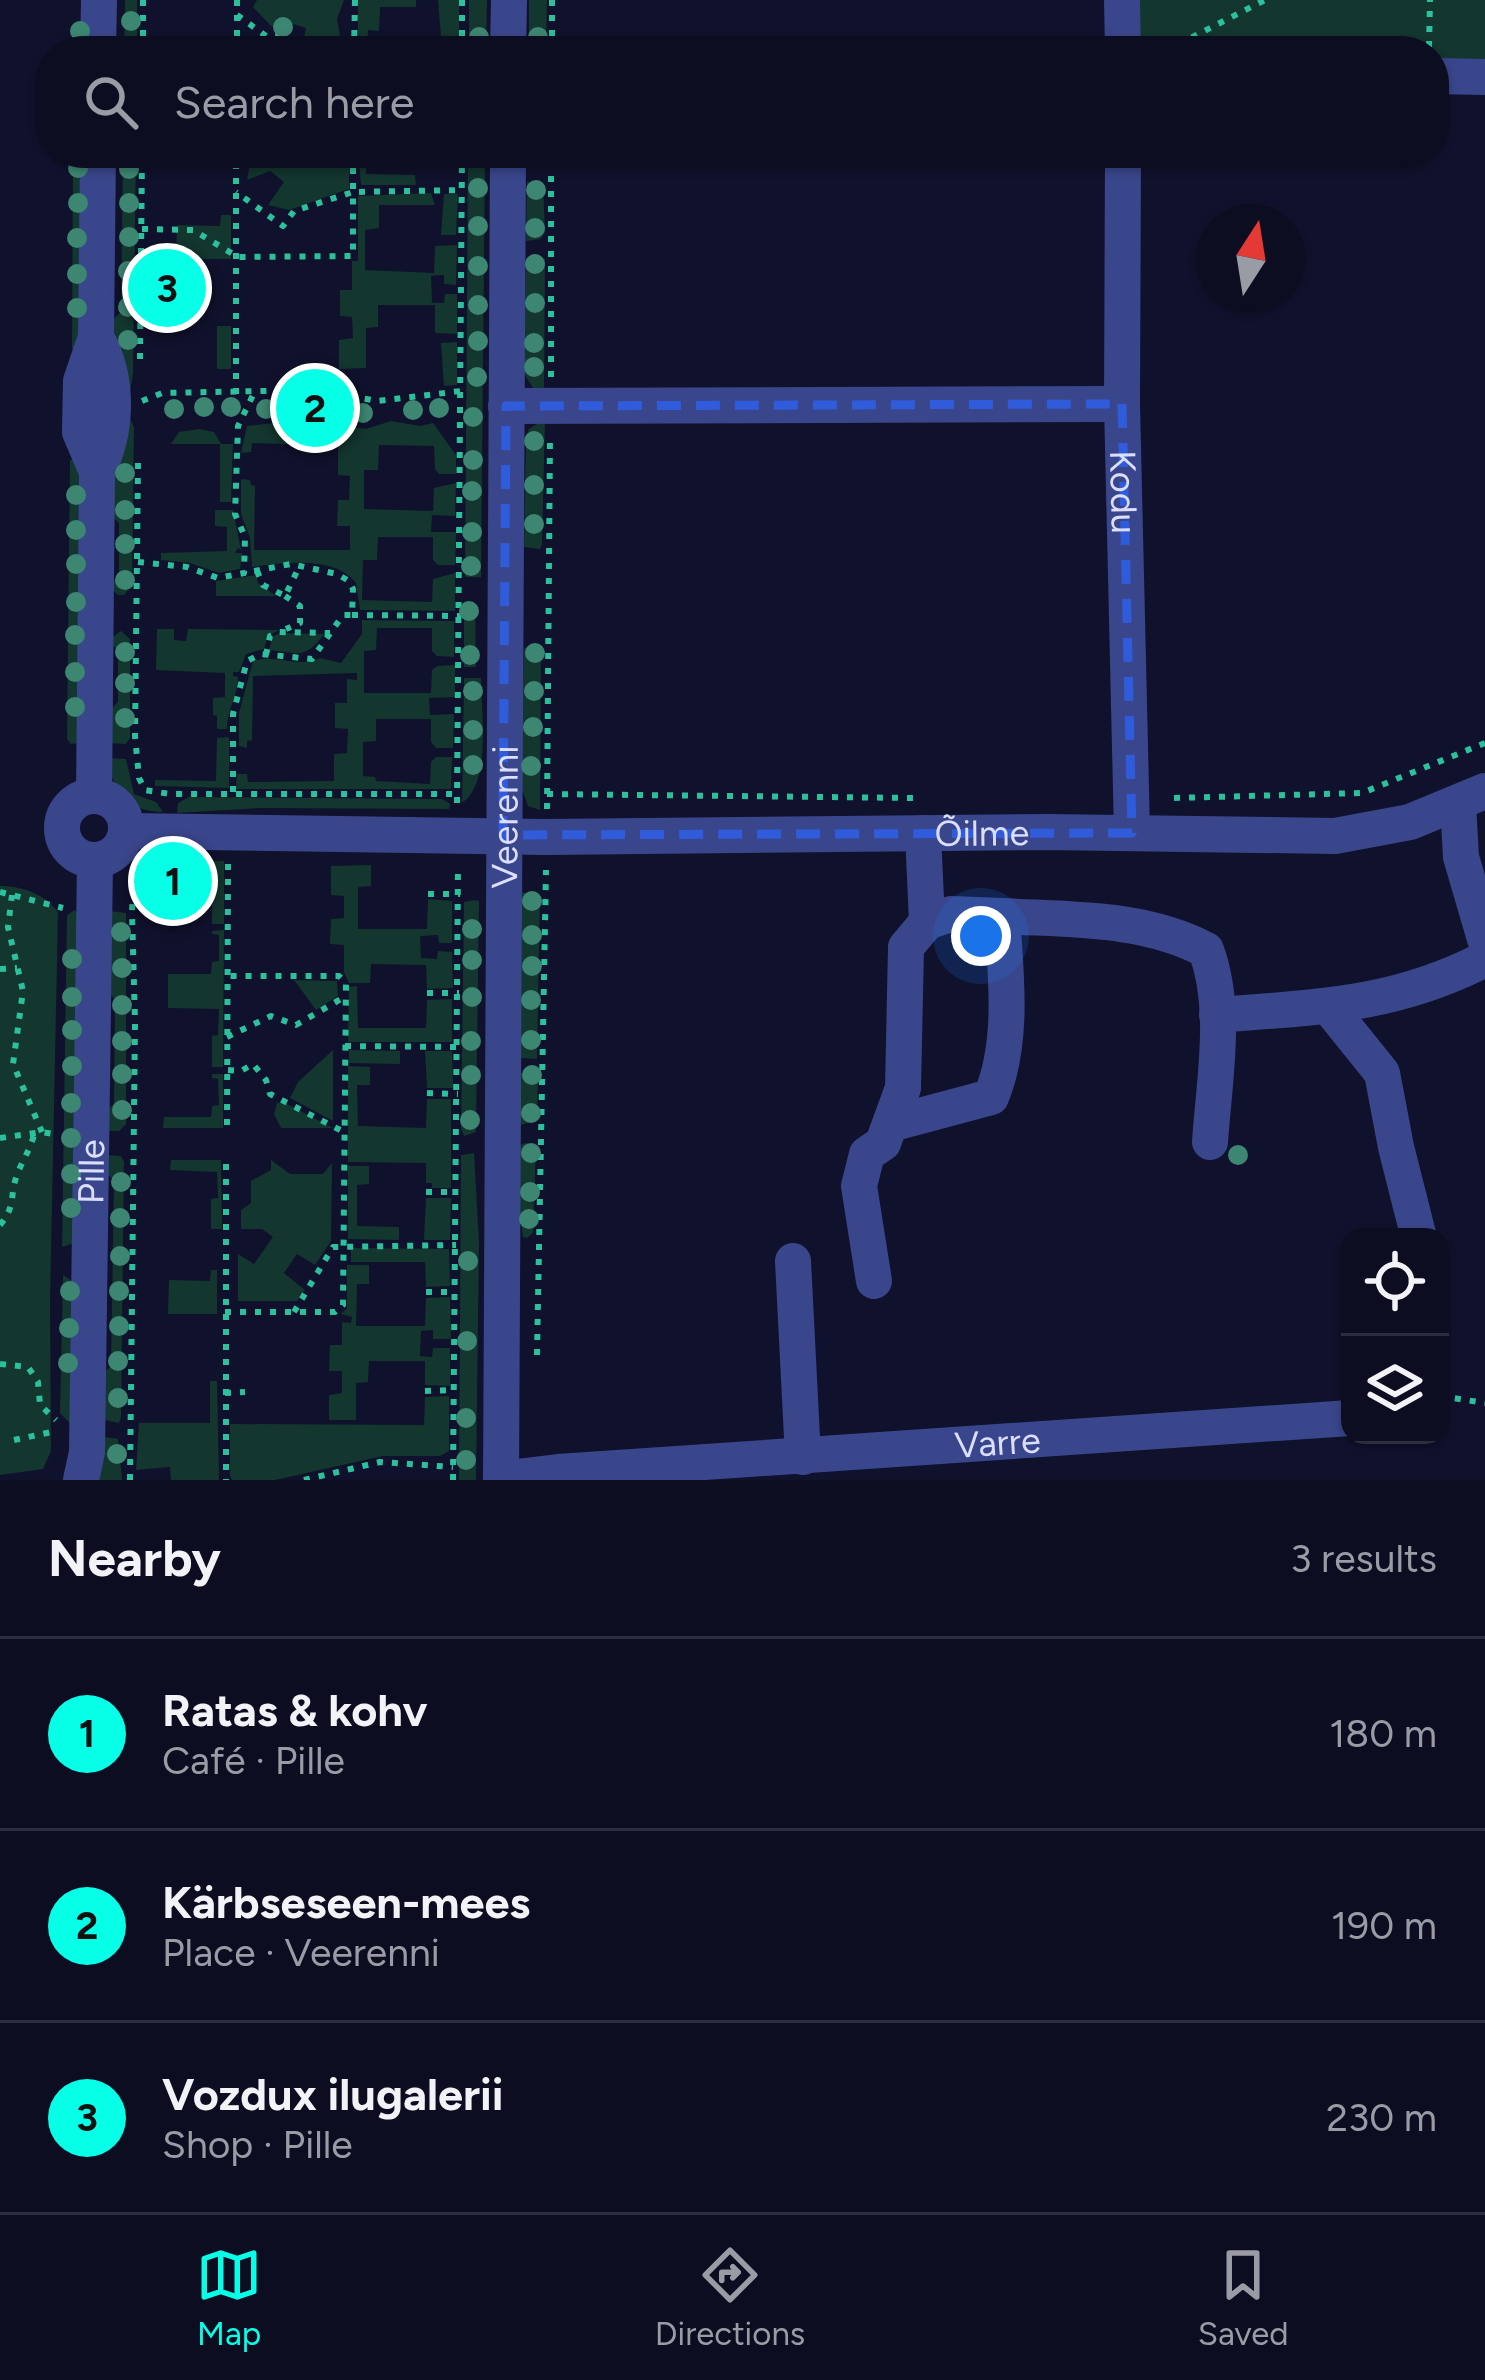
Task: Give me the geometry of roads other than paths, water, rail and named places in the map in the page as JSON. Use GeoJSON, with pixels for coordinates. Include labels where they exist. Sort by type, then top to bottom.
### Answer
{"type":"FeatureCollection","features":[{"type":"Feature","properties":{"kind":"street"},"geometry":{"type":"LineString","coordinates":[[98,36],[99,0]]}},
{"type":"Feature","properties":{"kind":"street"},"geometry":{"type":"LineString","coordinates":[[508,0],[508,36]]}},
{"type":"Feature","properties":{"kind":"street"},"geometry":{"type":"LineString","coordinates":[[1122,0],[1123,36]]}},
{"type":"Feature","properties":{"kind":"street"},"geometry":{"type":"LineString","coordinates":[[1449,76],[1485,77]]}},
{"type":"Feature","properties":{"kind":"street"},"geometry":{"type":"LineString","coordinates":[[94,796],[97,472],[80,432],[82,382],[96,337],[98,168]]}},
{"type":"Feature","properties":{"kind":"street","name":"Veerenni"},"geometry":{"type":"LineString","coordinates":[[501,1480],[508,168]]}},
{"type":"Feature","properties":{"kind":"street","name":"Kodu"},"geometry":{"type":"LineString","coordinates":[[1123,168],[1122,404],[1132,816]]}},
{"type":"Feature","properties":{"kind":"street"},"geometry":{"type":"LineString","coordinates":[[506,406],[1122,404]]}},
{"type":"Feature","properties":{"kind":"street"},"geometry":{"type":"LineString","coordinates":[[94,796],[114,802],[138,845],[84,859],[68,847],[62,828],[68,809],[94,796]]}},
{"type":"Feature","properties":{"kind":"street"},"geometry":{"type":"LineString","coordinates":[[1471,798],[1461,857],[1485,939]]}},
{"type":"Feature","properties":{"kind":"street","name":"Õilme"},"geometry":{"type":"LineString","coordinates":[[138,845],[926,816],[1132,816],[1335,836],[1410,822],[1471,798]]}},
{"type":"Feature","properties":{"kind":"street"},"geometry":{"type":"LineString","coordinates":[[926,816],[927,922]]}},
{"type":"Feature","properties":{"kind":"street","name":"Pille"},"geometry":{"type":"LineString","coordinates":[[81,1480],[87,1452],[94,860]]}},
{"type":"Feature","properties":{"kind":"street"},"geometry":{"type":"LineString","coordinates":[[874,1281],[859,1186],[866,1154],[883,1143],[903,1088],[907,947],[927,922],[951,914],[1139,926],[1176,934],[1206,950],[1214,971],[1217,1015],[1210,1142]]}},
{"type":"Feature","properties":{"kind":"street"},"geometry":{"type":"LineString","coordinates":[[890,1124],[992,1097],[1006,1026],[1001,916]]}},
{"type":"Feature","properties":{"kind":"street"},"geometry":{"type":"LineString","coordinates":[[1217,1015],[1359,1004],[1485,959]]}},
{"type":"Feature","properties":{"kind":"street"},"geometry":{"type":"LineString","coordinates":[[1328,1006],[1382,1073],[1416,1228]]}},
{"type":"Feature","properties":{"kind":"street"},"geometry":{"type":"LineString","coordinates":[[793,1261],[803,1457]]}},
{"type":"Feature","properties":{"kind":"street","name":"Varre"},"geometry":{"type":"LineString","coordinates":[[501,1480],[1341,1419]]}},
{"type":"Feature","properties":{"kind":"place","name":"Vozdux ilugalerii"},"geometry":{"type":"Point","coordinates":[167,288]}},
{"type":"Feature","properties":{"kind":"place","name":"Kärbseseen-mees"},"geometry":{"type":"Point","coordinates":[315,408]}},
{"type":"Feature","properties":{"kind":"place","name":"Ratas & kohv"},"geometry":{"type":"Point","coordinates":[173,881]}}]}
